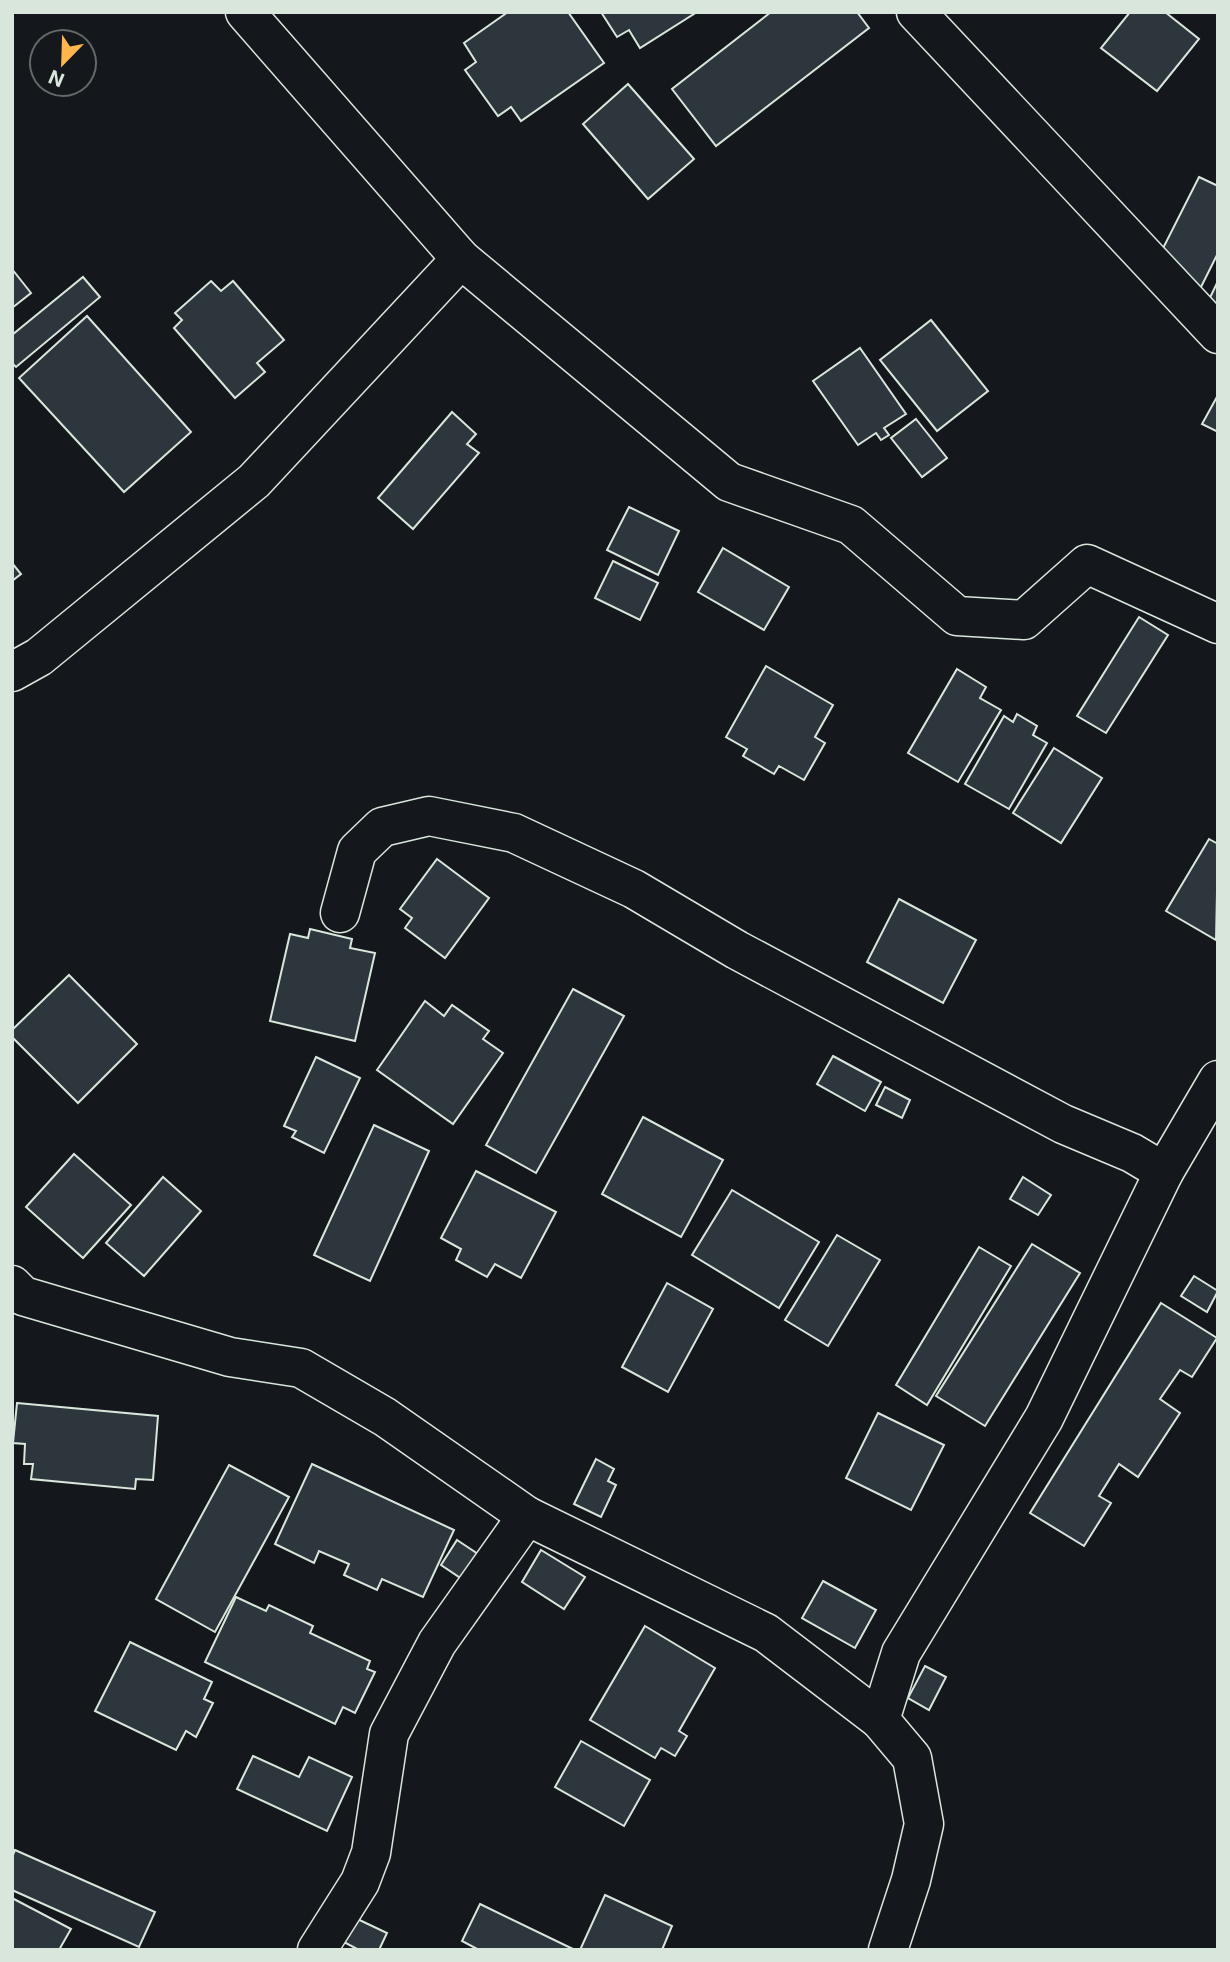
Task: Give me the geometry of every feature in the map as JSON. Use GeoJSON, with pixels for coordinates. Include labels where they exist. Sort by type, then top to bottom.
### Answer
{"type":"FeatureCollection","features":[{"type":"Feature","properties":{"kind":"street"},"geometry":{"type":"LineString","coordinates":[[245,12],[461,259],[729,482],[851,525],[957,616],[1024,620],[1087,564],[1218,624]]}},
{"type":"Feature","properties":{"kind":"street"},"geometry":{"type":"LineString","coordinates":[[916,12],[1218,334]]}},
{"type":"Feature","properties":{"kind":"street"},"geometry":{"type":"LineString","coordinates":[[12,672],[39,657],[254,481],[461,259]]}},
{"type":"Feature","properties":{"kind":"street"},"geometry":{"type":"LineString","coordinates":[[340,913],[358,851],[382,827],[429,816],[514,833],[634,889],[737,950],[1026,1105],[1132,1153],[1164,1172]]}},
{"type":"Feature","properties":{"kind":"street"},"geometry":{"type":"LineString","coordinates":[[880,1720],[901,1653],[1044,1418],[1164,1172],[1218,1080]]}},
{"type":"Feature","properties":{"kind":"street"},"geometry":{"type":"LineString","coordinates":[[16,1295],[230,1357],[301,1368],[385,1417],[527,1516],[766,1633],[880,1720],[912,1758],[924,1824],[911,1880],[888,1950]]}},
{"type":"Feature","properties":{"kind":"street"},"geometry":{"type":"LineString","coordinates":[[317,1950],[360,1882],[370,1853],[389,1734],[437,1643],[527,1516]]}},
{"type":"Feature","properties":{"kind":"building"},"geometry":{"type":"Polygon","coordinates":[[[508,12],[568,12],[604,63],[521,121],[511,107],[498,116],[465,70],[476,62],[464,43],[508,12]]]}},
{"type":"Feature","properties":{"kind":"building"},"geometry":{"type":"Polygon","coordinates":[[[601,12],[697,12],[640,48],[629,30],[617,37],[601,12]]]}},
{"type":"Feature","properties":{"kind":"building"},"geometry":{"type":"Polygon","coordinates":[[[771,12],[857,12],[869,28],[716,146],[672,89],[771,12]]]}},
{"type":"Feature","properties":{"kind":"building"},"geometry":{"type":"Polygon","coordinates":[[[1130,12],[1165,12],[1199,39],[1157,91],[1101,48],[1130,12]]]}},
{"type":"Feature","properties":{"kind":"building"},"geometry":{"type":"Polygon","coordinates":[[[628,84],[694,159],[648,199],[583,124],[628,84]]]}},
{"type":"Feature","properties":{"kind":"building"},"geometry":{"type":"Polygon","coordinates":[[[1199,177],[1218,186],[1218,253],[1194,301],[1148,278],[1199,177]]]}},
{"type":"Feature","properties":{"kind":"building"},"geometry":{"type":"Polygon","coordinates":[[[12,269],[31,293],[12,308],[12,269]]]}},
{"type":"Feature","properties":{"kind":"building"},"geometry":{"type":"Polygon","coordinates":[[[83,277],[100,297],[16,367],[12,363],[12,335],[83,277]]]}},
{"type":"Feature","properties":{"kind":"building"},"geometry":{"type":"Polygon","coordinates":[[[211,281],[221,291],[233,281],[284,340],[257,363],[265,372],[235,398],[174,328],[182,320],[175,313],[211,281]]]}},
{"type":"Feature","properties":{"kind":"building"},"geometry":{"type":"Polygon","coordinates":[[[1218,281],[1218,315],[1205,308],[1218,281]]]}},
{"type":"Feature","properties":{"kind":"building"},"geometry":{"type":"Polygon","coordinates":[[[87,316],[191,432],[124,492],[19,378],[87,316]]]}},
{"type":"Feature","properties":{"kind":"building"},"geometry":{"type":"Polygon","coordinates":[[[931,320],[988,391],[937,431],[880,360],[931,320]]]}},
{"type":"Feature","properties":{"kind":"building"},"geometry":{"type":"Polygon","coordinates":[[[860,348],[906,414],[884,428],[889,435],[881,440],[876,433],[858,445],[813,381],[860,348]]]}},
{"type":"Feature","properties":{"kind":"building"},"geometry":{"type":"Polygon","coordinates":[[[1218,395],[1218,432],[1202,424],[1218,395]]]}},
{"type":"Feature","properties":{"kind":"building"},"geometry":{"type":"Polygon","coordinates":[[[452,412],[476,434],[467,444],[479,453],[413,529],[378,498],[452,412]]]}},
{"type":"Feature","properties":{"kind":"building"},"geometry":{"type":"Polygon","coordinates":[[[916,419],[947,458],[922,477],[891,438],[916,419]]]}},
{"type":"Feature","properties":{"kind":"building"},"geometry":{"type":"Polygon","coordinates":[[[629,507],[679,531],[658,575],[607,550],[629,507]]]}},
{"type":"Feature","properties":{"kind":"building"},"geometry":{"type":"Polygon","coordinates":[[[723,548],[789,587],[764,630],[698,592],[723,548]]]}},
{"type":"Feature","properties":{"kind":"building"},"geometry":{"type":"Polygon","coordinates":[[[613,561],[658,583],[640,620],[595,598],[613,561]]]}},
{"type":"Feature","properties":{"kind":"building"},"geometry":{"type":"Polygon","coordinates":[[[12,563],[21,574],[12,581],[12,563]]]}},
{"type":"Feature","properties":{"kind":"building"},"geometry":{"type":"Polygon","coordinates":[[[1139,617],[1168,635],[1106,733],[1077,716],[1139,617]]]}},
{"type":"Feature","properties":{"kind":"building"},"geometry":{"type":"Polygon","coordinates":[[[766,666],[833,705],[815,737],[825,743],[804,780],[779,766],[774,774],[743,756],[747,749],[726,737],[766,666]]]}},
{"type":"Feature","properties":{"kind":"building"},"geometry":{"type":"Polygon","coordinates":[[[957,669],[986,687],[980,698],[1001,710],[958,782],[908,753],[957,669]]]}},
{"type":"Feature","properties":{"kind":"building"},"geometry":{"type":"Polygon","coordinates":[[[1017,714],[1037,726],[1033,735],[1047,743],[1009,809],[965,784],[1004,716],[1013,722],[1017,714]]]}},
{"type":"Feature","properties":{"kind":"building"},"geometry":{"type":"Polygon","coordinates":[[[1054,748],[1102,778],[1061,843],[1013,813],[1054,748]]]}},
{"type":"Feature","properties":{"kind":"building"},"geometry":{"type":"Polygon","coordinates":[[[1209,839],[1218,844],[1216,940],[1166,911],[1209,839]]]}},
{"type":"Feature","properties":{"kind":"building"},"geometry":{"type":"Polygon","coordinates":[[[437,859],[489,898],[445,958],[405,928],[412,918],[400,909],[437,859]]]}},
{"type":"Feature","properties":{"kind":"building"},"geometry":{"type":"Polygon","coordinates":[[[899,899],[976,940],[943,1003],[867,962],[899,899]]]}},
{"type":"Feature","properties":{"kind":"building"},"geometry":{"type":"Polygon","coordinates":[[[310,929],[352,939],[350,948],[375,953],[355,1041],[270,1021],[290,934],[308,938],[310,929]]]}},
{"type":"Feature","properties":{"kind":"building"},"geometry":{"type":"Polygon","coordinates":[[[69,975],[137,1044],[78,1103],[12,1037],[12,1030],[69,975]]]}},
{"type":"Feature","properties":{"kind":"building"},"geometry":{"type":"Polygon","coordinates":[[[573,989],[624,1016],[536,1173],[486,1145],[573,989]]]}},
{"type":"Feature","properties":{"kind":"building"},"geometry":{"type":"Polygon","coordinates":[[[425,1001],[444,1016],[452,1005],[489,1031],[483,1039],[503,1053],[453,1124],[377,1070],[425,1001]]]}},
{"type":"Feature","properties":{"kind":"building"},"geometry":{"type":"Polygon","coordinates":[[[833,1056],[881,1082],[865,1111],[817,1084],[833,1056]]]}},
{"type":"Feature","properties":{"kind":"building"},"geometry":{"type":"Polygon","coordinates":[[[316,1057],[360,1078],[324,1153],[292,1137],[296,1131],[284,1126],[316,1057]]]}},
{"type":"Feature","properties":{"kind":"building"},"geometry":{"type":"Polygon","coordinates":[[[885,1087],[910,1100],[902,1118],[876,1105],[885,1087]]]}},
{"type":"Feature","properties":{"kind":"building"},"geometry":{"type":"Polygon","coordinates":[[[643,1117],[723,1160],[681,1237],[602,1194],[643,1117]]]}},
{"type":"Feature","properties":{"kind":"building"},"geometry":{"type":"Polygon","coordinates":[[[374,1125],[429,1151],[370,1281],[314,1255],[374,1125]]]}},
{"type":"Feature","properties":{"kind":"building"},"geometry":{"type":"Polygon","coordinates":[[[74,1154],[131,1205],[83,1258],[26,1207],[74,1154]]]}},
{"type":"Feature","properties":{"kind":"building"},"geometry":{"type":"Polygon","coordinates":[[[476,1171],[556,1212],[521,1278],[495,1264],[487,1277],[456,1260],[461,1249],[441,1238],[476,1171]]]}},
{"type":"Feature","properties":{"kind":"building"},"geometry":{"type":"Polygon","coordinates":[[[163,1177],[201,1211],[144,1276],[106,1243],[163,1177]]]}},
{"type":"Feature","properties":{"kind":"building"},"geometry":{"type":"Polygon","coordinates":[[[1023,1177],[1051,1195],[1038,1215],[1010,1199],[1023,1177]]]}},
{"type":"Feature","properties":{"kind":"building"},"geometry":{"type":"Polygon","coordinates":[[[732,1190],[819,1242],[779,1308],[692,1255],[732,1190]]]}},
{"type":"Feature","properties":{"kind":"building"},"geometry":{"type":"Polygon","coordinates":[[[837,1235],[880,1260],[828,1346],[785,1320],[837,1235]]]}},
{"type":"Feature","properties":{"kind":"building"},"geometry":{"type":"Polygon","coordinates":[[[1032,1244],[1080,1273],[985,1426],[936,1396],[1032,1244]]]}},
{"type":"Feature","properties":{"kind":"building"},"geometry":{"type":"Polygon","coordinates":[[[979,1247],[1011,1266],[927,1405],[896,1385],[979,1247]]]}},
{"type":"Feature","properties":{"kind":"building"},"geometry":{"type":"Polygon","coordinates":[[[1194,1276],[1218,1291],[1207,1312],[1181,1296],[1194,1276]]]}},
{"type":"Feature","properties":{"kind":"building"},"geometry":{"type":"Polygon","coordinates":[[[667,1283],[713,1309],[668,1392],[622,1367],[667,1283]]]}},
{"type":"Feature","properties":{"kind":"building"},"geometry":{"type":"Polygon","coordinates":[[[1161,1303],[1217,1338],[1192,1377],[1180,1370],[1160,1399],[1180,1413],[1138,1477],[1119,1464],[1099,1496],[1111,1503],[1084,1546],[1030,1513],[1161,1303]]]}},
{"type":"Feature","properties":{"kind":"building"},"geometry":{"type":"Polygon","coordinates":[[[17,1403],[158,1416],[153,1480],[136,1479],[135,1489],[31,1479],[33,1464],[24,1464],[25,1444],[13,1443],[17,1403]]]}},
{"type":"Feature","properties":{"kind":"building"},"geometry":{"type":"Polygon","coordinates":[[[878,1413],[944,1445],[911,1510],[846,1478],[878,1413]]]}},
{"type":"Feature","properties":{"kind":"building"},"geometry":{"type":"Polygon","coordinates":[[[596,1459],[614,1469],[608,1481],[616,1485],[601,1517],[574,1504],[596,1459]]]}},
{"type":"Feature","properties":{"kind":"building"},"geometry":{"type":"Polygon","coordinates":[[[312,1464],[454,1530],[423,1597],[382,1579],[377,1590],[344,1575],[349,1564],[319,1551],[314,1563],[275,1544],[312,1464]]]}},
{"type":"Feature","properties":{"kind":"building"},"geometry":{"type":"Polygon","coordinates":[[[229,1465],[289,1497],[215,1632],[156,1599],[229,1465]]]}},
{"type":"Feature","properties":{"kind":"building"},"geometry":{"type":"Polygon","coordinates":[[[457,1540],[478,1554],[462,1579],[441,1565],[457,1540]]]}},
{"type":"Feature","properties":{"kind":"building"},"geometry":{"type":"Polygon","coordinates":[[[541,1550],[585,1577],[564,1609],[522,1582],[541,1550]]]}},
{"type":"Feature","properties":{"kind":"building"},"geometry":{"type":"Polygon","coordinates":[[[823,1581],[876,1610],[855,1648],[802,1618],[823,1581]]]}},
{"type":"Feature","properties":{"kind":"building"},"geometry":{"type":"Polygon","coordinates":[[[236,1597],[266,1611],[269,1605],[313,1626],[310,1633],[370,1661],[367,1669],[375,1672],[355,1713],[343,1707],[335,1724],[205,1662],[236,1597]]]}},
{"type":"Feature","properties":{"kind":"building"},"geometry":{"type":"Polygon","coordinates":[[[645,1626],[715,1668],[679,1731],[687,1736],[675,1756],[661,1748],[655,1758],[590,1720],[645,1626]]]}},
{"type":"Feature","properties":{"kind":"building"},"geometry":{"type":"Polygon","coordinates":[[[130,1642],[212,1682],[204,1699],[213,1703],[196,1737],[186,1731],[176,1750],[95,1711],[130,1642]]]}},
{"type":"Feature","properties":{"kind":"building"},"geometry":{"type":"Polygon","coordinates":[[[925,1666],[946,1677],[929,1710],[908,1698],[925,1666]]]}},
{"type":"Feature","properties":{"kind":"building"},"geometry":{"type":"Polygon","coordinates":[[[581,1741],[650,1780],[624,1826],[555,1787],[581,1741]]]}},
{"type":"Feature","properties":{"kind":"building"},"geometry":{"type":"Polygon","coordinates":[[[253,1756],[299,1777],[309,1757],[352,1777],[327,1831],[237,1789],[253,1756]]]}},
{"type":"Feature","properties":{"kind":"building"},"geometry":{"type":"Polygon","coordinates":[[[15,1850],[155,1912],[139,1947],[12,1890],[12,1857],[15,1850]]]}},
{"type":"Feature","properties":{"kind":"building"},"geometry":{"type":"Polygon","coordinates":[[[605,1895],[672,1926],[662,1950],[580,1950],[605,1895]]]}},
{"type":"Feature","properties":{"kind":"building"},"geometry":{"type":"Polygon","coordinates":[[[12,1898],[71,1929],[59,1950],[12,1950],[12,1898]]]}},
{"type":"Feature","properties":{"kind":"building"},"geometry":{"type":"Polygon","coordinates":[[[480,1904],[575,1950],[479,1950],[462,1941],[480,1904]]]}},
{"type":"Feature","properties":{"kind":"building"},"geometry":{"type":"Polygon","coordinates":[[[351,1916],[387,1933],[379,1950],[359,1950],[340,1940],[351,1916]]]}}]}
